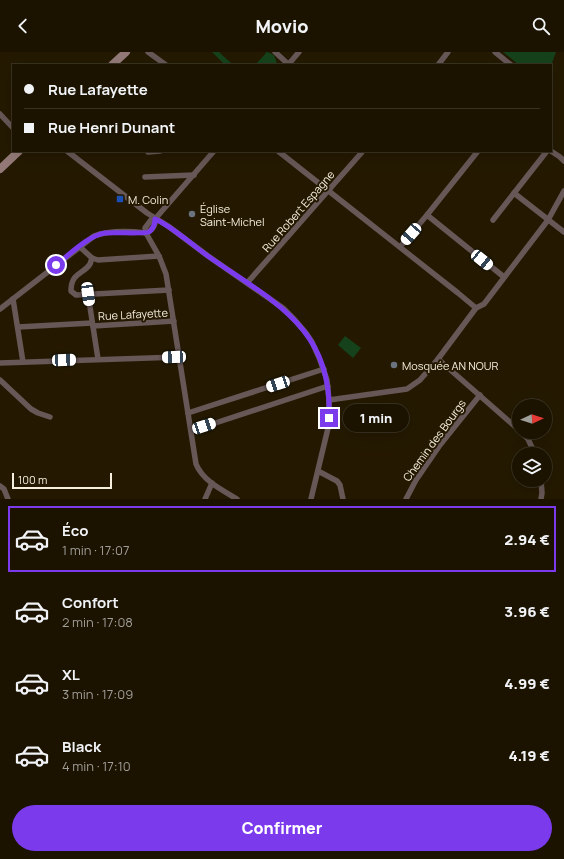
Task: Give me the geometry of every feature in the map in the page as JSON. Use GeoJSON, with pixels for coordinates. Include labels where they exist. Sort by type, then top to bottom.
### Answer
{"type":"FeatureCollection","features":[{"type":"Feature","properties":{"kind":"main road"},"geometry":{"type":"LineString","coordinates":[[113,64],[126,52]]}},
{"type":"Feature","properties":{"kind":"main road"},"geometry":{"type":"LineString","coordinates":[[0,169],[18,152]]}},
{"type":"Feature","properties":{"kind":"street"},"geometry":{"type":"LineString","coordinates":[[148,52],[165,64]]}},
{"type":"Feature","properties":{"kind":"street"},"geometry":{"type":"LineString","coordinates":[[275,52],[287,64]]}},
{"type":"Feature","properties":{"kind":"street"},"geometry":{"type":"LineString","coordinates":[[289,64],[299,52]]}},
{"type":"Feature","properties":{"kind":"street"},"geometry":{"type":"LineString","coordinates":[[439,64],[448,52]]}},
{"type":"Feature","properties":{"kind":"street"},"geometry":{"type":"LineString","coordinates":[[495,52],[510,64]]}},
{"type":"Feature","properties":{"kind":"street"},"geometry":{"type":"LineString","coordinates":[[0,114],[12,127]]}},
{"type":"Feature","properties":{"kind":"street"},"geometry":{"type":"LineString","coordinates":[[68,152],[155,219],[168,226],[208,256],[283,308],[294,319],[312,342],[324,369],[328,386],[329,424],[311,499]]}},
{"type":"Feature","properties":{"kind":"street"},"geometry":{"type":"LineString","coordinates":[[0,309],[94,236],[104,233],[150,232],[155,223],[155,219],[213,152]]}},
{"type":"Feature","properties":{"kind":"street"},"geometry":{"type":"LineString","coordinates":[[279,152],[476,308]]}},
{"type":"Feature","properties":{"kind":"street","name":"Rue Robert Espagne"},"geometry":{"type":"LineString","coordinates":[[247,283],[329,192],[362,152]]}},
{"type":"Feature","properties":{"kind":"street"},"geometry":{"type":"LineString","coordinates":[[400,247],[477,152]]}},
{"type":"Feature","properties":{"kind":"street"},"geometry":{"type":"LineString","coordinates":[[493,220],[546,152]]}},
{"type":"Feature","properties":{"kind":"street"},"geometry":{"type":"LineString","coordinates":[[552,152],[564,161]]}},
{"type":"Feature","properties":{"kind":"street"},"geometry":{"type":"LineString","coordinates":[[145,177],[194,175]]}},
{"type":"Feature","properties":{"kind":"street"},"geometry":{"type":"LineString","coordinates":[[329,400],[407,389],[420,380],[438,359],[476,308],[484,304],[548,220],[564,191]]}},
{"type":"Feature","properties":{"kind":"street"},"geometry":{"type":"LineString","coordinates":[[514,193],[564,232]]}},
{"type":"Feature","properties":{"kind":"street"},"geometry":{"type":"LineString","coordinates":[[427,215],[504,277]]}},
{"type":"Feature","properties":{"kind":"street"},"geometry":{"type":"LineString","coordinates":[[146,233],[159,256],[166,274],[196,464],[205,478],[238,499]]}},
{"type":"Feature","properties":{"kind":"street"},"geometry":{"type":"LineString","coordinates":[[80,247],[92,258],[98,260],[159,256]]}},
{"type":"Feature","properties":{"kind":"street","name":"Rue Lafayette"},"geometry":{"type":"LineString","coordinates":[[92,258],[89,265],[78,274],[71,284],[71,291],[76,295],[169,290]]}},
{"type":"Feature","properties":{"kind":"street","name":"Rue Lafayette"},"geometry":{"type":"LineString","coordinates":[[88,294],[98,359]]}},
{"type":"Feature","properties":{"kind":"street"},"geometry":{"type":"LineString","coordinates":[[13,298],[23,362]]}},
{"type":"Feature","properties":{"kind":"street","name":"Rue Lafayette"},"geometry":{"type":"LineString","coordinates":[[18,327],[168,323],[174,321]]}},
{"type":"Feature","properties":{"kind":"street"},"geometry":{"type":"LineString","coordinates":[[0,363],[179,357]]}},
{"type":"Feature","properties":{"kind":"street"},"geometry":{"type":"LineString","coordinates":[[438,359],[512,424]]}},
{"type":"Feature","properties":{"kind":"street"},"geometry":{"type":"LineString","coordinates":[[188,413],[324,369]]}},
{"type":"Feature","properties":{"kind":"street"},"geometry":{"type":"LineString","coordinates":[[0,380],[31,409],[50,417]]}},
{"type":"Feature","properties":{"kind":"street"},"geometry":{"type":"LineString","coordinates":[[191,431],[328,386]]}},
{"type":"Feature","properties":{"kind":"street","name":"Chemin des Bourgs"},"geometry":{"type":"LineString","coordinates":[[406,499],[410,490],[437,450],[480,395]]}},
{"type":"Feature","properties":{"kind":"street"},"geometry":{"type":"LineString","coordinates":[[318,471],[337,481],[340,485],[343,499]]}},
{"type":"Feature","properties":{"kind":"street"},"geometry":{"type":"LineString","coordinates":[[205,499],[212,483]]}},
{"type":"Feature","properties":{"kind":"street"},"geometry":{"type":"LineString","coordinates":[[0,486],[4,489],[8,499]]}},
{"type":"Feature","properties":{"kind":"street"},"geometry":{"type":"LineString","coordinates":[[542,487],[542,499]]}},
{"type":"Feature","properties":{"kind":"green space"},"geometry":{"type":"Polygon","coordinates":[[[212,52],[219,52],[231,63],[224,64],[212,52]]]}},
{"type":"Feature","properties":{"kind":"green space"},"geometry":{"type":"Polygon","coordinates":[[[265,52],[274,56],[277,64],[256,64],[266,53],[265,52]]]}},
{"type":"Feature","properties":{"kind":"green space"},"geometry":{"type":"Polygon","coordinates":[[[503,52],[556,52],[552,64],[518,64],[503,52]]]}},
{"type":"Feature","properties":{"kind":"green space"},"geometry":{"type":"Polygon","coordinates":[[[345,336],[361,348],[353,358],[338,345],[345,336]]]}},
{"type":"Feature","properties":{"kind":"place","name":"M. Colin"},"geometry":{"type":"Point","coordinates":[120,199]}},
{"type":"Feature","properties":{"kind":"place","name":"Église Saint-Michel"},"geometry":{"type":"Point","coordinates":[192,214]}},
{"type":"Feature","properties":{"kind":"place","name":"Mosquée AN NOUR"},"geometry":{"type":"Point","coordinates":[394,365]}},
{"type":"Feature","properties":{"kind":"route"},"geometry":{"type":"LineString","coordinates":[[56,265],[94,236],[104,233],[146,233],[150,232],[155,223],[155,219],[161,222],[283,308],[300,325],[312,342],[324,369],[329,393],[329,418]]}}]}
